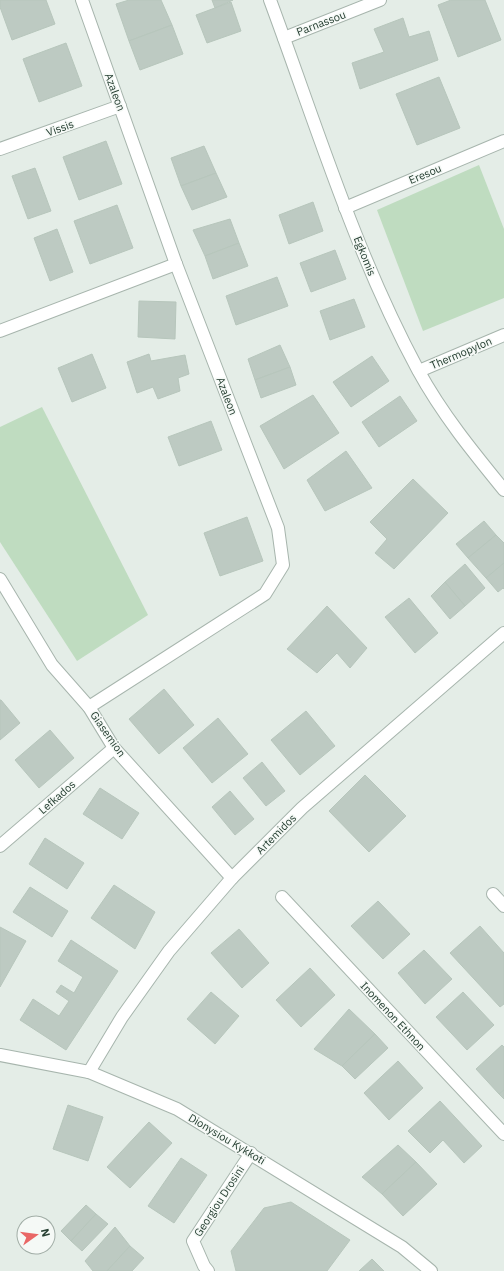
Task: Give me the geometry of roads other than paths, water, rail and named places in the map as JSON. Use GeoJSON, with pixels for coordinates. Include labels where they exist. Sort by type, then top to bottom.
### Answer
{"type":"FeatureCollection","features":[{"type":"Feature","properties":{"kind":"street","name":"Azaleon"},"geometry":{"type":"LineString","coordinates":[[82,0],[176,264],[278,528],[283,565],[265,594],[89,707]]}},
{"type":"Feature","properties":{"kind":"street","name":"Egkomis"},"geometry":{"type":"LineString","coordinates":[[270,0],[345,208],[378,290],[418,371],[454,428],[504,490]]}},
{"type":"Feature","properties":{"kind":"street","name":"Parnassou"},"geometry":{"type":"LineString","coordinates":[[284,38],[380,0]]}},
{"type":"Feature","properties":{"kind":"street","name":"Vissis"},"geometry":{"type":"LineString","coordinates":[[0,149],[120,106]]}},
{"type":"Feature","properties":{"kind":"street","name":"Eresou"},"geometry":{"type":"LineString","coordinates":[[345,208],[504,141]]}},
{"type":"Feature","properties":{"kind":"street"},"geometry":{"type":"LineString","coordinates":[[0,332],[176,264]]}},
{"type":"Feature","properties":{"kind":"street","name":"Thermopylon"},"geometry":{"type":"LineString","coordinates":[[418,371],[504,335]]}},
{"type":"Feature","properties":{"kind":"street","name":"Giasemion"},"geometry":{"type":"LineString","coordinates":[[0,579],[52,665],[89,707],[114,748],[232,878]]}},
{"type":"Feature","properties":{"kind":"street","name":"Artemidos"},"geometry":{"type":"LineString","coordinates":[[89,1072],[122,1017],[169,950],[232,878],[302,808],[504,633]]}},
{"type":"Feature","properties":{"kind":"street","name":"Lefkados"},"geometry":{"type":"LineString","coordinates":[[0,846],[114,748]]}},
{"type":"Feature","properties":{"kind":"street"},"geometry":{"type":"LineString","coordinates":[[493,894],[504,906]]}},
{"type":"Feature","properties":{"kind":"street","name":"Inomenon Ethnon"},"geometry":{"type":"LineString","coordinates":[[282,897],[504,1134]]}},
{"type":"Feature","properties":{"kind":"street","name":"Dionysiou Kykkoti"},"geometry":{"type":"LineString","coordinates":[[0,1055],[89,1072],[177,1109],[402,1247],[431,1271]]}},
{"type":"Feature","properties":{"kind":"street","name":"Georgiou Drosini"},"geometry":{"type":"LineString","coordinates":[[208,1271],[204,1266],[193,1240],[251,1153]]}}]}
